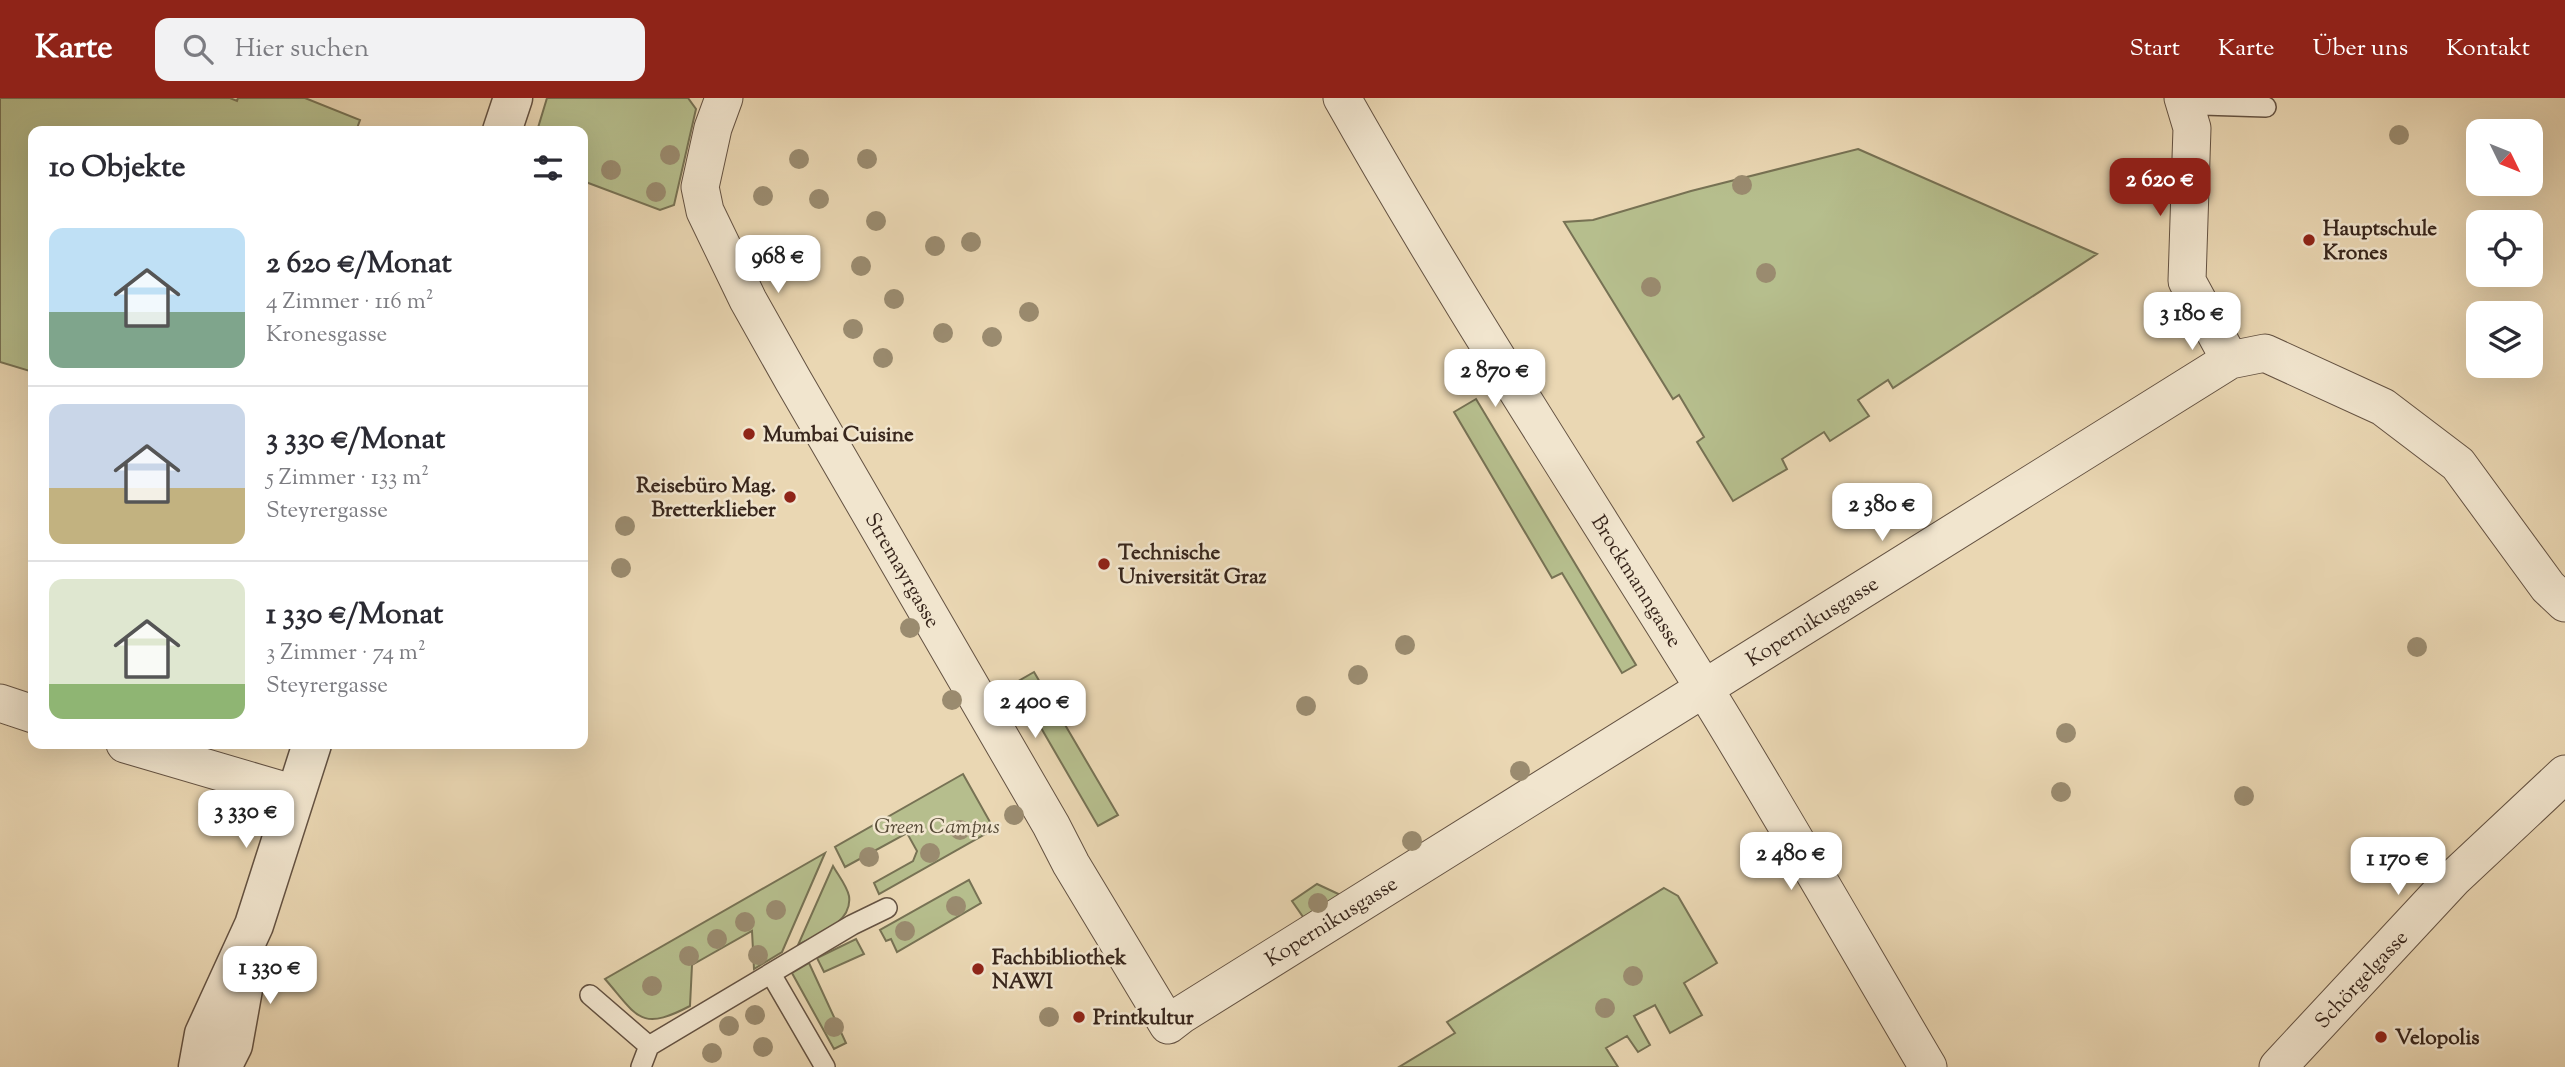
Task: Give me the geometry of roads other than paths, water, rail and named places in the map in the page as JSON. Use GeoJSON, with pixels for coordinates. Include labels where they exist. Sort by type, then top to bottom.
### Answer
{"type":"FeatureCollection","features":[{"type":"Feature","properties":{"kind":"street"},"geometry":{"type":"LineString","coordinates":[[504,126],[513,98]]}},
{"type":"Feature","properties":{"kind":"street","name":"Stremayrgasse"},"geometry":{"type":"LineString","coordinates":[[724,98],[713,128],[700,187],[705,211],[748,300],[852,484],[1168,1026]]}},
{"type":"Feature","properties":{"kind":"street","name":"Brockmanngasse"},"geometry":{"type":"LineString","coordinates":[[1342,98],[1392,185],[1704,688],[1928,1067]]}},
{"type":"Feature","properties":{"kind":"street"},"geometry":{"type":"LineString","coordinates":[[2185,105],[2192,128],[2187,281],[2230,360]]}},
{"type":"Feature","properties":{"kind":"street","name":"Kopernikusgasse"},"geometry":{"type":"LineString","coordinates":[[1168,1026],[1181,1014],[2230,360],[2265,353],[2383,407],[2458,464],[2549,587],[2565,603]]}},
{"type":"Feature","properties":{"kind":"street"},"geometry":{"type":"LineString","coordinates":[[0,703],[28,712]]}},
{"type":"Feature","properties":{"kind":"street"},"geometry":{"type":"LineString","coordinates":[[142,749],[295,794]]}},
{"type":"Feature","properties":{"kind":"street"},"geometry":{"type":"LineString","coordinates":[[198,1067],[204,1034],[254,925],[310,749]]}},
{"type":"Feature","properties":{"kind":"street","name":"Schörgelgasse"},"geometry":{"type":"LineString","coordinates":[[2278,1067],[2454,878],[2565,774]]}},
{"type":"Feature","properties":{"kind":"street"},"geometry":{"type":"LineString","coordinates":[[222,1067],[233,1045],[254,925]]}},
{"type":"Feature","properties":{"kind":"lane"},"geometry":{"type":"LineString","coordinates":[[2185,105],[2266,107]]}},
{"type":"Feature","properties":{"kind":"lane"},"geometry":{"type":"LineString","coordinates":[[641,1067],[649,1046],[852,925],[887,908]]}},
{"type":"Feature","properties":{"kind":"lane"},"geometry":{"type":"LineString","coordinates":[[771,974],[825,1067]]}},
{"type":"Feature","properties":{"kind":"lane"},"geometry":{"type":"LineString","coordinates":[[590,995],[649,1046]]}},
{"type":"Feature","properties":{"kind":"place","name":"Hauptschule Krones"},"geometry":{"type":"Point","coordinates":[2309,240]}},
{"type":"Feature","properties":{"kind":"place","name":"Mumbai Cuisine"},"geometry":{"type":"Point","coordinates":[749,434]}},
{"type":"Feature","properties":{"kind":"place","name":"Reisebüro Mag. Bretterklieber"},"geometry":{"type":"Point","coordinates":[790,497]}},
{"type":"Feature","properties":{"kind":"place","name":"Technische Universität Graz"},"geometry":{"type":"Point","coordinates":[1104,564]}},
{"type":"Feature","properties":{"kind":"place","name":"Fachbibliothek NAWI"},"geometry":{"type":"Point","coordinates":[978,969]}},
{"type":"Feature","properties":{"kind":"place","name":"Printkultur"},"geometry":{"type":"Point","coordinates":[1079,1017]}},
{"type":"Feature","properties":{"kind":"place","name":"Velopolis"},"geometry":{"type":"Point","coordinates":[2381,1037]}},
{"type":"Feature","properties":{"kind":"park label","name":"Green Campus"},"geometry":{"type":"Point","coordinates":[937,826]}}]}
